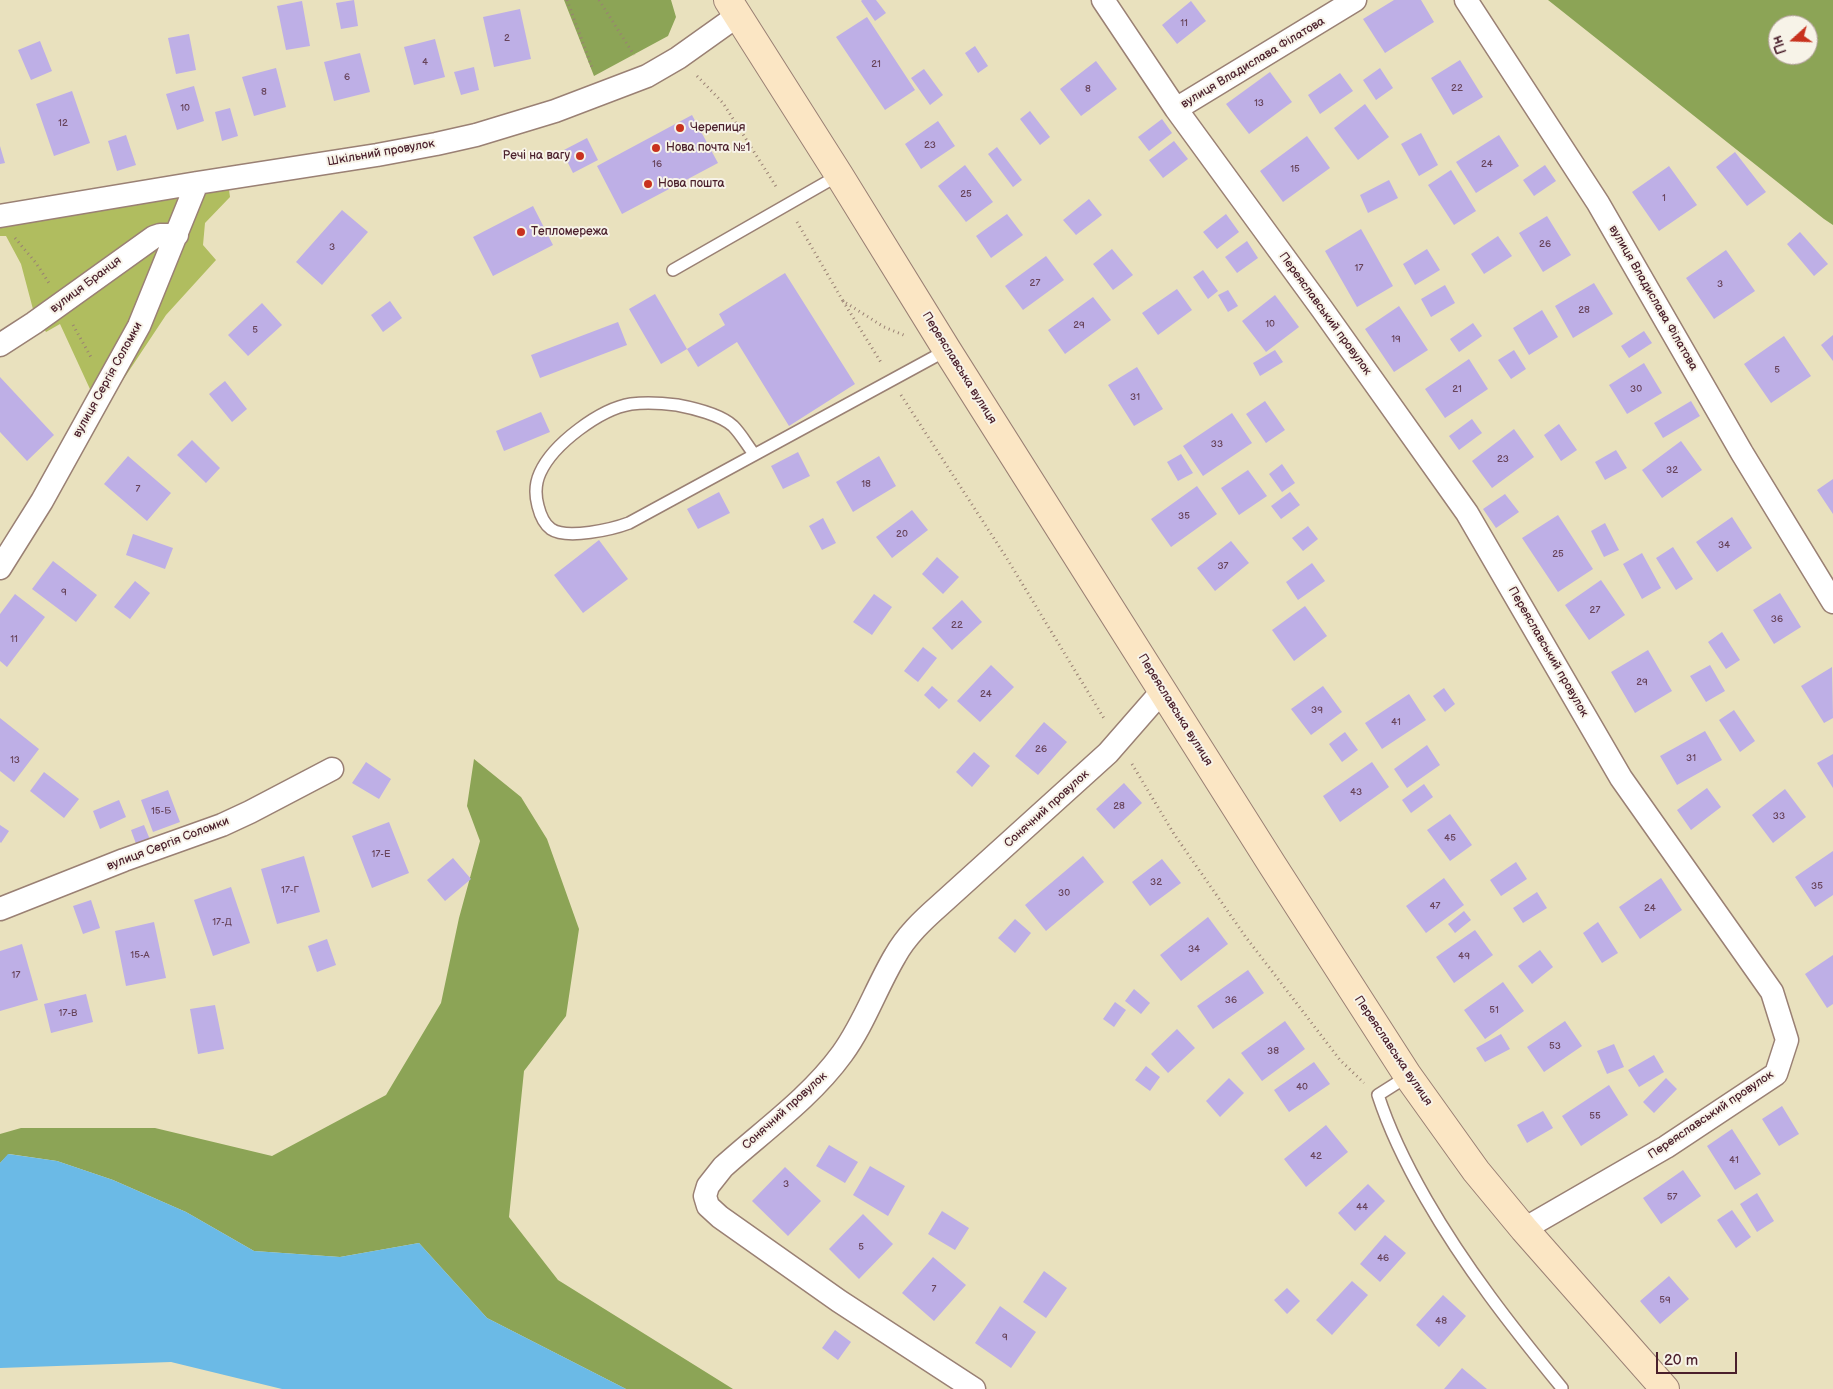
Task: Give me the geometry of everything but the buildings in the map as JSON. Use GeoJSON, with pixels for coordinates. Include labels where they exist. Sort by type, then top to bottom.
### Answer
{"type":"FeatureCollection","features":[{"type":"Feature","properties":{"kind":"main road","name":"Переяславська вулиця"},"geometry":{"type":"LineString","coordinates":[[732,8],[1408,1076],[1476,1171],[1524,1229],[1665,1389]]}},
{"type":"Feature","properties":{"kind":"street","name":"Переяславський провулок"},"geometry":{"type":"LineString","coordinates":[[1103,0],[1176,109],[1467,513],[1621,778],[1772,992],[1787,1040],[1776,1074],[1666,1147],[1524,1229]]}},
{"type":"Feature","properties":{"kind":"street","name":"вулиця Владислава Філатова"},"geometry":{"type":"LineString","coordinates":[[1176,109],[1355,0]]}},
{"type":"Feature","properties":{"kind":"street","name":"вулиця Владислава Філатова"},"geometry":{"type":"LineString","coordinates":[[1466,0],[1598,203],[1742,453],[1833,602]]}},
{"type":"Feature","properties":{"kind":"street","name":"Шкільний провулок"},"geometry":{"type":"LineString","coordinates":[[0,216],[377,155],[436,144],[507,126],[602,94],[647,76],[678,58],[732,8]]}},
{"type":"Feature","properties":{"kind":"street","name":"вулиця Сергія Соломки"},"geometry":{"type":"LineString","coordinates":[[0,568],[42,500],[139,326],[197,183]]}},
{"type":"Feature","properties":{"kind":"street","name":"вулиця Бранця"},"geometry":{"type":"LineString","coordinates":[[0,346],[154,237],[176,235]]}},
{"type":"Feature","properties":{"kind":"street","name":"Сонячний провулок"},"geometry":{"type":"LineString","coordinates":[[974,1389],[839,1301],[744,1236],[712,1210],[705,1200],[705,1192],[713,1178],[723,1167],[811,1090],[829,1071],[851,1040],[895,955],[916,928],[940,904],[1095,766],[1163,690]]}},
{"type":"Feature","properties":{"kind":"street","name":"вулиця Сергія Соломки"},"geometry":{"type":"LineString","coordinates":[[0,909],[124,860],[222,825],[332,769]]}},
{"type":"Feature","properties":{"kind":"lane"},"geometry":{"type":"LineString","coordinates":[[673,270],[839,175]]}},
{"type":"Feature","properties":{"kind":"lane"},"geometry":{"type":"LineString","coordinates":[[754,454],[729,422],[700,411],[669,404],[631,404],[617,408],[593,421],[560,444],[552,452],[540,471],[536,486],[536,498],[546,524],[555,531],[571,533],[605,530],[629,523],[947,350]]}},
{"type":"Feature","properties":{"kind":"lane"},"geometry":{"type":"LineString","coordinates":[[1408,1076],[1378,1095],[1401,1153],[1428,1203],[1460,1254],[1516,1331],[1562,1388]]}},
{"type":"Feature","properties":{"kind":"path"},"geometry":{"type":"LineString","coordinates":[[567,0],[602,94]]}},
{"type":"Feature","properties":{"kind":"path"},"geometry":{"type":"LineString","coordinates":[[600,0],[647,76]]}},
{"type":"Feature","properties":{"kind":"path"},"geometry":{"type":"LineString","coordinates":[[843,301],[1006,557],[1174,834],[1245,936],[1340,1060],[1378,1095]]}},
{"type":"Feature","properties":{"kind":"green space"},"geometry":{"type":"Polygon","coordinates":[[[564,0],[671,0],[676,17],[668,36],[594,76],[564,0]]]}},
{"type":"Feature","properties":{"kind":"green space"},"geometry":{"type":"Polygon","coordinates":[[[1548,0],[1833,0],[1833,225],[1824,219],[1548,0]]]}},
{"type":"Feature","properties":{"kind":"green space"},"geometry":{"type":"Polygon","coordinates":[[[227,176],[230,197],[205,223],[203,245],[216,260],[166,315],[101,413],[60,324],[46,332],[34,313],[21,264],[6,236],[0,236],[0,210],[227,176]]]}},
{"type":"Feature","properties":{"kind":"green space"},"geometry":{"type":"Polygon","coordinates":[[[474,759],[521,797],[547,839],[579,929],[566,1016],[524,1071],[509,1217],[558,1280],[733,1389],[626,1389],[487,1318],[419,1243],[340,1257],[254,1251],[186,1212],[113,1180],[57,1161],[9,1154],[0,1163],[0,1134],[21,1128],[155,1128],[272,1156],[386,1095],[441,1003],[459,918],[480,841],[467,806],[474,759]]]}},
{"type":"Feature","properties":{"kind":"water"},"geometry":{"type":"Polygon","coordinates":[[[8,1154],[57,1161],[113,1180],[186,1212],[254,1251],[340,1257],[419,1243],[487,1318],[626,1389],[282,1389],[171,1362],[0,1368],[0,1163],[8,1154]]]}},
{"type":"Feature","properties":{"kind":"place","name":"Черепиця"},"geometry":{"type":"Point","coordinates":[680,128]}},
{"type":"Feature","properties":{"kind":"place","name":"Нова почта №1"},"geometry":{"type":"Point","coordinates":[656,148]}},
{"type":"Feature","properties":{"kind":"place","name":"Речі на вагу"},"geometry":{"type":"Point","coordinates":[580,156]}},
{"type":"Feature","properties":{"kind":"place","name":"Нова пошта"},"geometry":{"type":"Point","coordinates":[648,184]}},
{"type":"Feature","properties":{"kind":"place","name":"Тепломережа"},"geometry":{"type":"Point","coordinates":[521,232]}}]}
